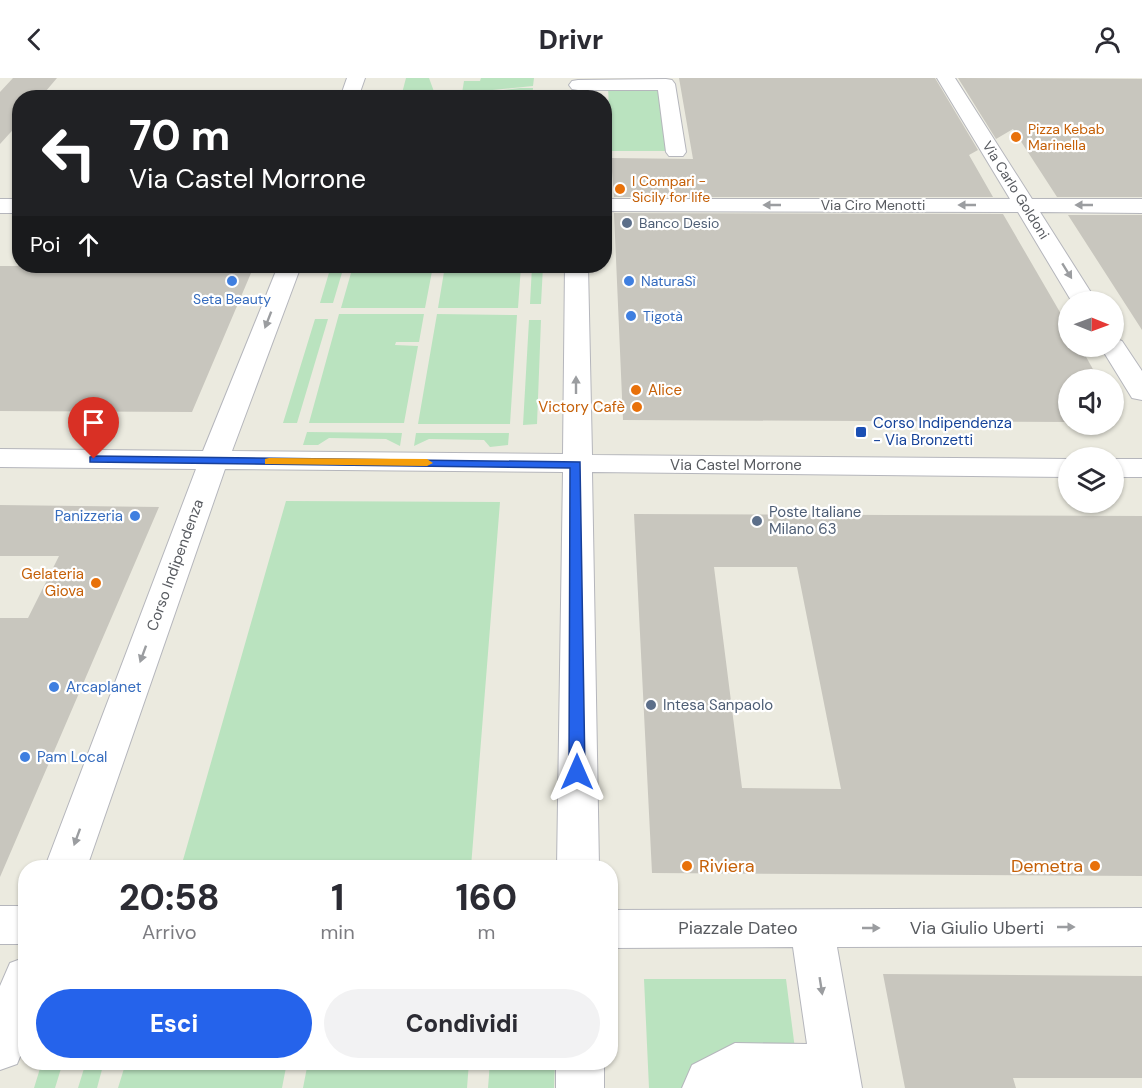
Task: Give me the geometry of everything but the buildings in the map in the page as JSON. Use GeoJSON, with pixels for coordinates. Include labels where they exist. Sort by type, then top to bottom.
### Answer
{"type":"FeatureCollection","features":[{"type":"Feature","properties":{"kind":"street","name":"Via Carlo Goldoni"},"geometry":{"type":"LineString","coordinates":[[946,78],[1078,291]]}},
{"type":"Feature","properties":{"kind":"street"},"geometry":{"type":"LineString","coordinates":[[578,87],[666,84],[675,152]]}},
{"type":"Feature","properties":{"kind":"street","name":"Via Ciro Menotti"},"geometry":{"type":"LineString","coordinates":[[612,205],[1142,206]]}},
{"type":"Feature","properties":{"kind":"street","name":"Corso Indipendenza"},"geometry":{"type":"LineString","coordinates":[[69,860],[214,461],[286,273]]}},
{"type":"Feature","properties":{"kind":"street"},"geometry":{"type":"LineString","coordinates":[[577,273],[578,860]]}},
{"type":"Feature","properties":{"kind":"street"},"geometry":{"type":"LineString","coordinates":[[1120,357],[1142,392]]}},
{"type":"Feature","properties":{"kind":"street","name":"Via Castel Morrone"},"geometry":{"type":"LineString","coordinates":[[0,458],[1058,468]]}},
{"type":"Feature","properties":{"kind":"street"},"geometry":{"type":"LineString","coordinates":[[1124,468],[1142,468]]}},
{"type":"Feature","properties":{"kind":"street"},"geometry":{"type":"LineString","coordinates":[[0,924],[18,925]]}},
{"type":"Feature","properties":{"kind":"street","name":"Via Giulio Uberti"},"geometry":{"type":"LineString","coordinates":[[812,928],[1142,927]]}},
{"type":"Feature","properties":{"kind":"street","name":"Piazzale Dateo"},"geometry":{"type":"LineString","coordinates":[[618,928],[812,928],[836,1078]]}},
{"type":"Feature","properties":{"kind":"street"},"geometry":{"type":"LineString","coordinates":[[0,1048],[18,999]]}},
{"type":"Feature","properties":{"kind":"street"},"geometry":{"type":"LineString","coordinates":[[706,1088],[709,1081],[735,1066],[836,1078]]}},
{"type":"Feature","properties":{"kind":"street"},"geometry":{"type":"LineString","coordinates":[[580,1070],[580,1088]]}},
{"type":"Feature","properties":{"kind":"green space"},"geometry":{"type":"Polygon","coordinates":[[[406,78],[429,78],[433,90],[403,90],[406,78]]]}},
{"type":"Feature","properties":{"kind":"green space"},"geometry":{"type":"Polygon","coordinates":[[[481,78],[534,78],[533,86],[462,90],[464,81],[480,81],[481,78]]]}},
{"type":"Feature","properties":{"kind":"green space"},"geometry":{"type":"Polygon","coordinates":[[[608,87],[660,87],[668,151],[612,151],[612,90],[608,90],[608,87]]]}},
{"type":"Feature","properties":{"kind":"green space"},"geometry":{"type":"Polygon","coordinates":[[[520,88],[533,88],[533,90],[503,90],[520,88]]]}},
{"type":"Feature","properties":{"kind":"green space"},"geometry":{"type":"Polygon","coordinates":[[[329,273],[342,273],[333,303],[320,303],[329,273]]]}},
{"type":"Feature","properties":{"kind":"green space"},"geometry":{"type":"Polygon","coordinates":[[[351,273],[432,273],[425,308],[341,308],[351,273]]]}},
{"type":"Feature","properties":{"kind":"green space"},"geometry":{"type":"Polygon","coordinates":[[[444,273],[520,273],[518,308],[438,308],[444,273]]]}},
{"type":"Feature","properties":{"kind":"green space"},"geometry":{"type":"Polygon","coordinates":[[[532,273],[543,273],[541,304],[530,304],[532,273]]]}},
{"type":"Feature","properties":{"kind":"green space"},"geometry":{"type":"Polygon","coordinates":[[[339,314],[424,314],[419,342],[396,342],[395,345],[418,346],[404,423],[309,423],[339,314]]]}},
{"type":"Feature","properties":{"kind":"green space"},"geometry":{"type":"Polygon","coordinates":[[[437,314],[517,315],[510,424],[418,424],[437,314]]]}},
{"type":"Feature","properties":{"kind":"green space"},"geometry":{"type":"Polygon","coordinates":[[[315,319],[328,319],[297,423],[283,423],[315,319]]]}},
{"type":"Feature","properties":{"kind":"green space"},"geometry":{"type":"Polygon","coordinates":[[[529,320],[541,320],[537,424],[523,425],[529,320]]]}},
{"type":"Feature","properties":{"kind":"green space"},"geometry":{"type":"Polygon","coordinates":[[[307,432],[402,433],[400,446],[386,439],[329,438],[318,445],[303,445],[307,432]]]}},
{"type":"Feature","properties":{"kind":"green space"},"geometry":{"type":"Polygon","coordinates":[[[416,433],[509,433],[508,445],[490,447],[484,440],[429,439],[414,446],[416,433]]]}},
{"type":"Feature","properties":{"kind":"green space"},"geometry":{"type":"Polygon","coordinates":[[[286,501],[500,502],[472,860],[183,860],[286,501]]]}},
{"type":"Feature","properties":{"kind":"green space"},"geometry":{"type":"Polygon","coordinates":[[[644,979],[786,979],[800,1088],[649,1088],[644,979]]]}},
{"type":"Feature","properties":{"kind":"green space"},"geometry":{"type":"Polygon","coordinates":[[[40,1070],[61,1070],[55,1088],[34,1088],[40,1070]]]}},
{"type":"Feature","properties":{"kind":"green space"},"geometry":{"type":"Polygon","coordinates":[[[84,1070],[102,1070],[97,1088],[78,1088],[84,1070]]]}},
{"type":"Feature","properties":{"kind":"green space"},"geometry":{"type":"Polygon","coordinates":[[[124,1070],[285,1070],[282,1088],[118,1088],[124,1070]]]}},
{"type":"Feature","properties":{"kind":"green space"},"geometry":{"type":"Polygon","coordinates":[[[306,1070],[468,1070],[467,1088],[303,1088],[306,1070]]]}},
{"type":"Feature","properties":{"kind":"green space"},"geometry":{"type":"Polygon","coordinates":[[[489,1070],[555,1070],[554,1088],[488,1088],[489,1070]]]}},
{"type":"Feature","properties":{"kind":"slow traffic"},"geometry":{"type":"LineString","coordinates":[[269,461],[427,463]]}},
{"type":"Feature","properties":{"kind":"place","name":"Pizza Kebab Marinella"},"geometry":{"type":"Point","coordinates":[1016,137]}},
{"type":"Feature","properties":{"kind":"place","name":"I Compari - Sicily for life"},"geometry":{"type":"Point","coordinates":[620,189]}},
{"type":"Feature","properties":{"kind":"place","name":"Banco Desio"},"geometry":{"type":"Point","coordinates":[627,223]}},
{"type":"Feature","properties":{"kind":"place","name":"Seta Beauty"},"geometry":{"type":"Point","coordinates":[232,281]}},
{"type":"Feature","properties":{"kind":"place","name":"NaturaSì"},"geometry":{"type":"Point","coordinates":[629,281]}},
{"type":"Feature","properties":{"kind":"place","name":"Tigotà"},"geometry":{"type":"Point","coordinates":[631,316]}},
{"type":"Feature","properties":{"kind":"place","name":"Alice"},"geometry":{"type":"Point","coordinates":[636,390]}},
{"type":"Feature","properties":{"kind":"place","name":"Victory Cafè"},"geometry":{"type":"Point","coordinates":[637,407]}},
{"type":"Feature","properties":{"kind":"place","name":"Corso Indipendenza - Via Bronzetti"},"geometry":{"type":"Point","coordinates":[861,432]}},
{"type":"Feature","properties":{"kind":"place","name":"Panizzeria"},"geometry":{"type":"Point","coordinates":[135,516]}},
{"type":"Feature","properties":{"kind":"place","name":"Poste Italiane Milano 63"},"geometry":{"type":"Point","coordinates":[757,521]}},
{"type":"Feature","properties":{"kind":"place","name":"Gelateria Giova"},"geometry":{"type":"Point","coordinates":[96,583]}},
{"type":"Feature","properties":{"kind":"place","name":"Arcaplanet"},"geometry":{"type":"Point","coordinates":[54,687]}},
{"type":"Feature","properties":{"kind":"place","name":"Intesa Sanpaolo"},"geometry":{"type":"Point","coordinates":[651,705]}},
{"type":"Feature","properties":{"kind":"place","name":"Pam Local"},"geometry":{"type":"Point","coordinates":[25,757]}},
{"type":"Feature","properties":{"kind":"place","name":"Riviera"},"geometry":{"type":"Point","coordinates":[687,866]}},
{"type":"Feature","properties":{"kind":"place","name":"Demetra"},"geometry":{"type":"Point","coordinates":[1095,866]}},
{"type":"Feature","properties":{"kind":"route"},"geometry":{"type":"LineString","coordinates":[[94,459],[576,464],[577,772]]}}]}
